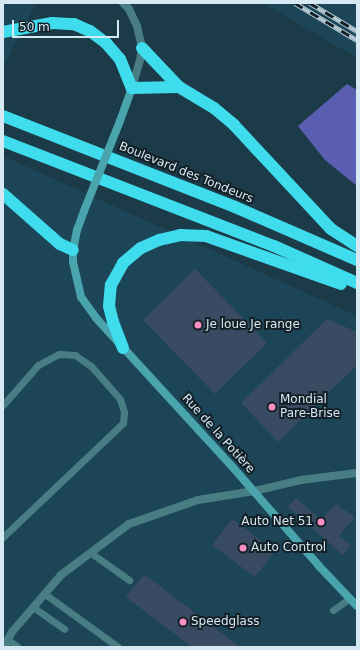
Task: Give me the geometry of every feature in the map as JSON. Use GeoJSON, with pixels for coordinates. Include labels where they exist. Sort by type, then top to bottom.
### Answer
{"type":"FeatureCollection","features":[{"type":"Feature","properties":{"kind":"highway"},"geometry":{"type":"LineString","coordinates":[[3,32],[52,23],[74,24],[90,31],[106,43],[120,59],[132,88],[179,87]]}},
{"type":"Feature","properties":{"kind":"highway"},"geometry":{"type":"LineString","coordinates":[[142,48],[179,87],[214,108],[234,125],[331,229],[357,246]]}},
{"type":"Feature","properties":{"kind":"highway","name":"Boulevard des Tondeurs"},"geometry":{"type":"LineString","coordinates":[[3,116],[235,207],[357,260]]}},
{"type":"Feature","properties":{"kind":"highway"},"geometry":{"type":"LineString","coordinates":[[3,141],[274,246],[357,284]]}},
{"type":"Feature","properties":{"kind":"highway"},"geometry":{"type":"LineString","coordinates":[[3,194],[60,244],[73,250]]}},
{"type":"Feature","properties":{"kind":"highway"},"geometry":{"type":"LineString","coordinates":[[123,348],[113,322],[109,306],[111,285],[123,263],[141,248],[160,240],[180,235],[206,236],[357,290]]}},
{"type":"Feature","properties":{"kind":"main road"},"geometry":{"type":"LineString","coordinates":[[73,250],[84,210],[132,88]]}},
{"type":"Feature","properties":{"kind":"main road","name":"Rue de la Potière"},"geometry":{"type":"LineString","coordinates":[[73,250],[76,280],[81,297],[96,318],[254,491],[319,566],[357,606]]}},
{"type":"Feature","properties":{"kind":"street"},"geometry":{"type":"LineString","coordinates":[[123,3],[129,9],[138,26],[142,48],[132,88]]}},
{"type":"Feature","properties":{"kind":"street"},"geometry":{"type":"LineString","coordinates":[[6,643],[12,632],[61,575],[129,524],[198,500],[254,491],[301,480],[357,473]]}},
{"type":"Feature","properties":{"kind":"lane"},"geometry":{"type":"LineString","coordinates":[[3,405],[38,365],[59,354],[75,355],[91,366],[120,399],[124,412],[123,423],[3,537]]}},
{"type":"Feature","properties":{"kind":"lane"},"geometry":{"type":"LineString","coordinates":[[91,552],[129,580]]}},
{"type":"Feature","properties":{"kind":"lane"},"geometry":{"type":"LineString","coordinates":[[45,594],[118,647]]}},
{"type":"Feature","properties":{"kind":"lane"},"geometry":{"type":"LineString","coordinates":[[334,610],[350,598]]}},
{"type":"Feature","properties":{"kind":"lane"},"geometry":{"type":"LineString","coordinates":[[33,607],[64,629]]}},
{"type":"Feature","properties":{"kind":"lane"},"geometry":{"type":"LineString","coordinates":[[6,643],[18,647]]}},
{"type":"Feature","properties":{"kind":"shaded area"},"geometry":{"type":"Polygon","coordinates":[[[3,3],[36,3],[3,68],[3,3]]]}},
{"type":"Feature","properties":{"kind":"shaded area"},"geometry":{"type":"Polygon","coordinates":[[[263,3],[357,3],[357,58],[263,3]]]}},
{"type":"Feature","properties":{"kind":"shaded area"},"geometry":{"type":"Polygon","coordinates":[[[347,84],[357,90],[357,186],[325,160],[298,126],[347,84]]]}},
{"type":"Feature","properties":{"kind":"shaded area"},"geometry":{"type":"Polygon","coordinates":[[[3,156],[357,316],[357,647],[3,647],[3,156]]]}},
{"type":"Feature","properties":{"kind":"building"},"geometry":{"type":"Polygon","coordinates":[[[195,269],[267,343],[215,394],[143,320],[195,269]]]}},
{"type":"Feature","properties":{"kind":"building"},"geometry":{"type":"Polygon","coordinates":[[[327,319],[357,332],[357,365],[278,442],[241,403],[327,319]]]}},
{"type":"Feature","properties":{"kind":"building"},"geometry":{"type":"Polygon","coordinates":[[[296,498],[321,520],[336,504],[355,517],[339,536],[351,545],[343,555],[288,507],[296,498]]]}},
{"type":"Feature","properties":{"kind":"building","name":"Auto Control"},"geometry":{"type":"Polygon","coordinates":[[[232,519],[275,551],[255,577],[212,545],[232,519]]]}},
{"type":"Feature","properties":{"kind":"building","name":"Speedglass"},"geometry":{"type":"Polygon","coordinates":[[[144,574],[240,647],[192,647],[126,597],[144,574]]]}},
{"type":"Feature","properties":{"kind":"railway"},"geometry":{"type":"LineString","coordinates":[[295,3],[357,40]]}},
{"type":"Feature","properties":{"kind":"railway"},"geometry":{"type":"LineString","coordinates":[[310,3],[357,31]]}},
{"type":"Feature","properties":{"kind":"place","name":"Je loue Je range"},"geometry":{"type":"Point","coordinates":[198,325]}},
{"type":"Feature","properties":{"kind":"place","name":"Mondial Pare-Brise"},"geometry":{"type":"Point","coordinates":[272,407]}},
{"type":"Feature","properties":{"kind":"place","name":"Auto Net 51"},"geometry":{"type":"Point","coordinates":[321,522]}},
{"type":"Feature","properties":{"kind":"place","name":"Auto Control"},"geometry":{"type":"Point","coordinates":[243,548]}},
{"type":"Feature","properties":{"kind":"place","name":"Speedglass"},"geometry":{"type":"Point","coordinates":[183,622]}}]}
